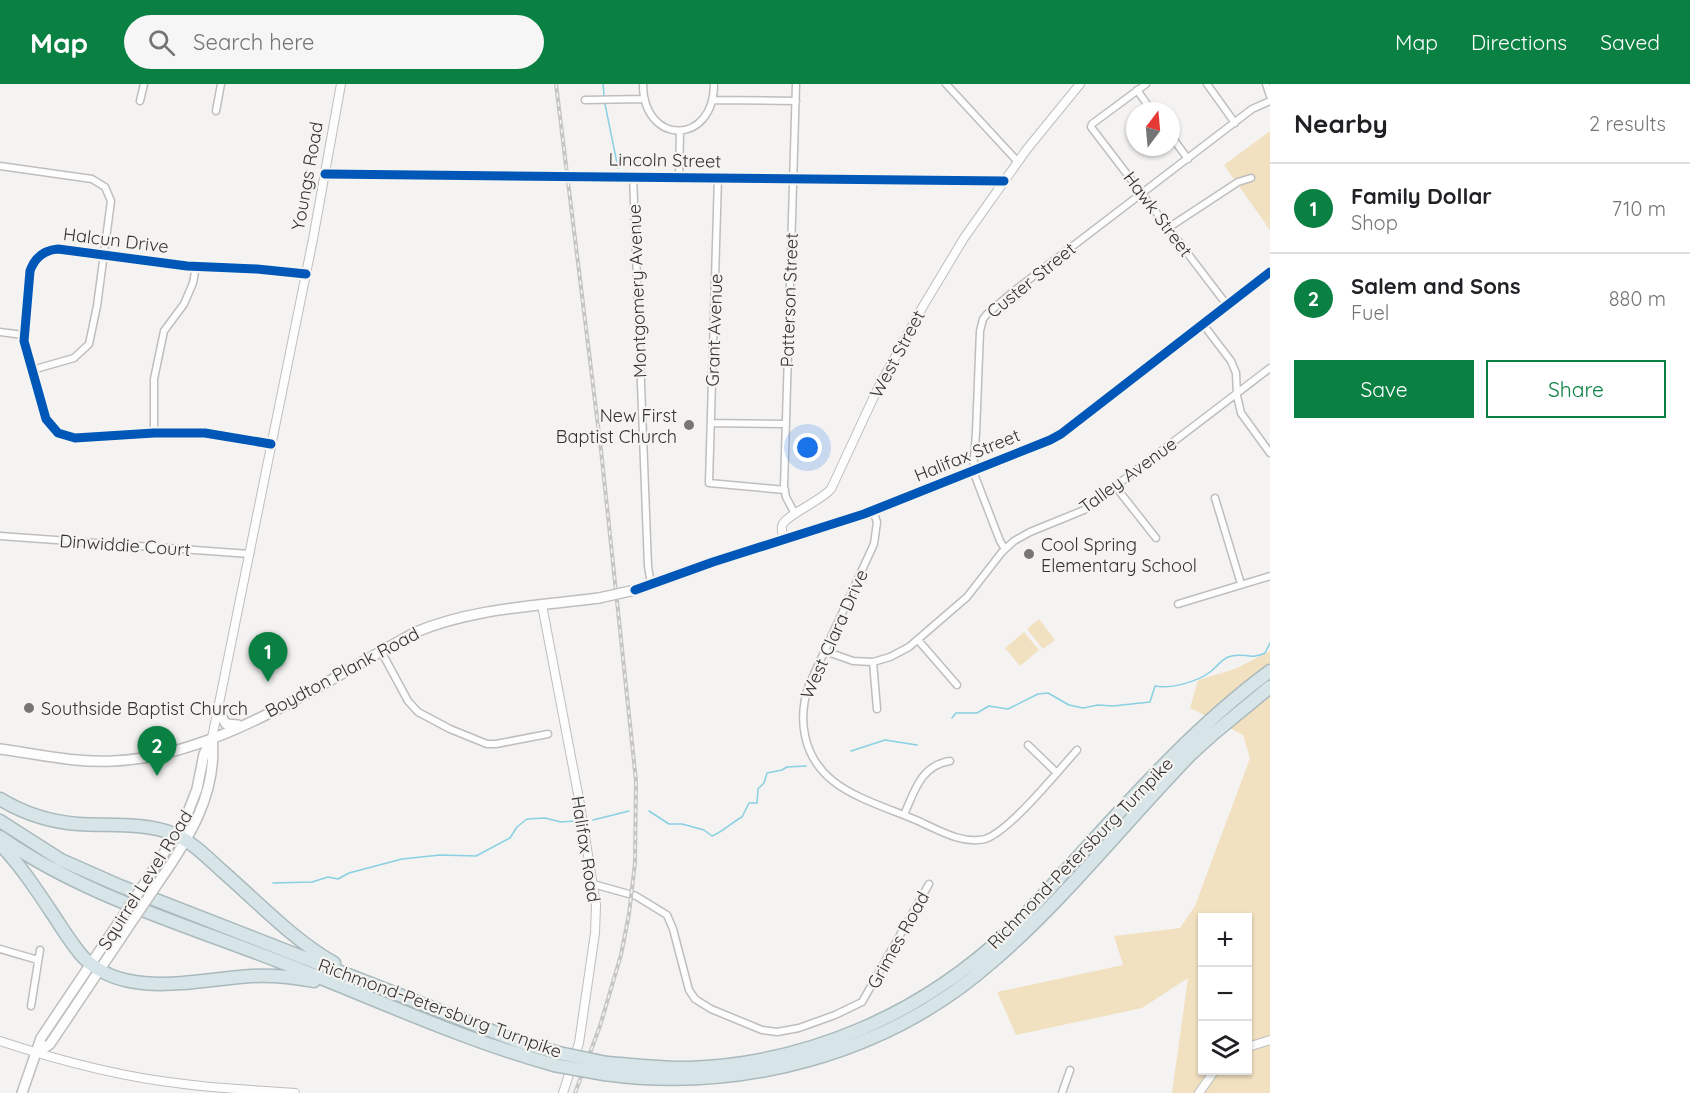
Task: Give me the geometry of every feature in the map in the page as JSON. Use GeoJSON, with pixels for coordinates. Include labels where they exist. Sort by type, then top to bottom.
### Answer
{"type":"FeatureCollection","features":[{"type":"Feature","properties":{"kind":"highway","name":"Richmond-Petersburg Turnpike"},"geometry":{"type":"LineString","coordinates":[[605,1069],[708,1067],[787,1054],[854,1032],[888,1017],[927,995],[968,967],[1008,932],[1172,757],[1225,706],[1270,671]]}},
{"type":"Feature","properties":{"kind":"highway","name":"Richmond-Petersburg Turnpike"},"geometry":{"type":"LineString","coordinates":[[0,837],[37,861],[85,885],[522,1056],[556,1059],[605,1069],[633,1078],[687,1080],[730,1077],[768,1071],[810,1060],[868,1040],[918,1015],[968,983],[1013,944],[1191,754],[1270,687]]}},
{"type":"Feature","properties":{"kind":"highway"},"geometry":{"type":"LineString","coordinates":[[0,799],[30,813],[60,822],[155,829],[182,839],[311,949],[384,988]]}},
{"type":"Feature","properties":{"kind":"highway","name":"Richmond-Petersburg Turnpike"},"geometry":{"type":"LineString","coordinates":[[0,821],[42,849],[89,873],[384,988],[556,1059]]}},
{"type":"Feature","properties":{"kind":"highway"},"geometry":{"type":"LineString","coordinates":[[0,844],[26,875],[74,946],[96,967],[117,977],[178,985],[248,976],[277,976],[347,988]]}},
{"type":"Feature","properties":{"kind":"main road","name":"Halifax Street"},"geometry":{"type":"LineString","coordinates":[[618,594],[873,511],[1061,434],[1270,272]]}},
{"type":"Feature","properties":{"kind":"main road","name":"Boydton Plank Road"},"geometry":{"type":"LineString","coordinates":[[0,749],[79,760],[114,761],[170,752],[243,725],[416,632],[442,622],[618,594]]}},
{"type":"Feature","properties":{"kind":"main road"},"geometry":{"type":"LineString","coordinates":[[218,711],[226,724],[243,725]]}},
{"type":"Feature","properties":{"kind":"main road","name":"Squirrel Level Road"},"geometry":{"type":"LineString","coordinates":[[22,1093],[41,1038],[133,920],[158,883],[182,839],[204,754],[212,738]]}},
{"type":"Feature","properties":{"kind":"main road","name":"Squirrel Level Road"},"geometry":{"type":"LineString","coordinates":[[96,967],[123,916],[148,878],[182,839]]}},
{"type":"Feature","properties":{"kind":"street"},"geometry":{"type":"LineString","coordinates":[[140,101],[144,84]]}},
{"type":"Feature","properties":{"kind":"street"},"geometry":{"type":"LineString","coordinates":[[216,111],[221,84]]}},
{"type":"Feature","properties":{"kind":"street","name":"Youngs Road"},"geometry":{"type":"LineString","coordinates":[[212,738],[306,274],[341,84]]}},
{"type":"Feature","properties":{"kind":"street"},"geometry":{"type":"LineString","coordinates":[[644,84],[644,99],[650,114],[659,124],[670,130],[680,131],[689,130],[703,120],[710,110],[714,84]]}},
{"type":"Feature","properties":{"kind":"street","name":"Patterson Street"},"geometry":{"type":"LineString","coordinates":[[795,514],[785,490],[796,84]]}},
{"type":"Feature","properties":{"kind":"street"},"geometry":{"type":"LineString","coordinates":[[946,84],[1018,162]]}},
{"type":"Feature","properties":{"kind":"street","name":"West Street"},"geometry":{"type":"LineString","coordinates":[[795,514],[821,499],[831,489],[907,334],[964,238],[1018,162],[1080,84]]}},
{"type":"Feature","properties":{"kind":"street"},"geometry":{"type":"LineString","coordinates":[[1146,84],[1137,90],[1146,102]]}},
{"type":"Feature","properties":{"kind":"street"},"geometry":{"type":"LineString","coordinates":[[1207,84],[1235,123]]}},
{"type":"Feature","properties":{"kind":"street"},"geometry":{"type":"LineString","coordinates":[[1266,84],[1270,96]]}},
{"type":"Feature","properties":{"kind":"street","name":"Hawk Street"},"geometry":{"type":"LineString","coordinates":[[1137,90],[1091,127],[1227,304]]}},
{"type":"Feature","properties":{"kind":"street"},"geometry":{"type":"LineString","coordinates":[[585,99],[644,99]]}},
{"type":"Feature","properties":{"kind":"street"},"geometry":{"type":"LineString","coordinates":[[713,100],[796,101]]}},
{"type":"Feature","properties":{"kind":"street","name":"Custer Street"},"geometry":{"type":"LineString","coordinates":[[1005,549],[973,471],[980,331],[983,319],[1014,291],[1142,193],[1252,110],[1270,101]]}},
{"type":"Feature","properties":{"kind":"street"},"geometry":{"type":"LineString","coordinates":[[679,177],[680,131]]}},
{"type":"Feature","properties":{"kind":"street"},"geometry":{"type":"LineString","coordinates":[[1180,148],[1188,159]]}},
{"type":"Feature","properties":{"kind":"street"},"geometry":{"type":"LineString","coordinates":[[0,166],[92,179],[101,183],[108,191],[111,201],[92,336],[85,349],[68,361],[32,370]]}},
{"type":"Feature","properties":{"kind":"street","name":"Lincoln Street"},"geometry":{"type":"LineString","coordinates":[[325,174],[1004,181]]}},
{"type":"Feature","properties":{"kind":"street","name":"Montgomery Avenue"},"geometry":{"type":"LineString","coordinates":[[633,176],[648,566],[651,585]]}},
{"type":"Feature","properties":{"kind":"street","name":"Grant Avenue"},"geometry":{"type":"LineString","coordinates":[[718,177],[709,483],[785,490]]}},
{"type":"Feature","properties":{"kind":"street"},"geometry":{"type":"LineString","coordinates":[[1168,228],[1238,182],[1251,178]]}},
{"type":"Feature","properties":{"kind":"street","name":"Halcun Drive"},"geometry":{"type":"LineString","coordinates":[[271,444],[216,434],[154,433],[75,438],[62,435],[46,419],[23,334],[30,271],[38,257],[52,249],[196,266],[306,274]]}},
{"type":"Feature","properties":{"kind":"street"},"geometry":{"type":"LineString","coordinates":[[154,433],[154,380],[164,331],[184,304],[196,266]]}},
{"type":"Feature","properties":{"kind":"street"},"geometry":{"type":"LineString","coordinates":[[1202,323],[1234,368],[1239,404],[1245,420],[1270,453]]}},
{"type":"Feature","properties":{"kind":"street"},"geometry":{"type":"LineString","coordinates":[[0,332],[23,334]]}},
{"type":"Feature","properties":{"kind":"street","name":"Talley Avenue"},"geometry":{"type":"LineString","coordinates":[[873,662],[901,652],[918,640],[967,597],[1005,549],[1022,536],[1084,510],[1270,368]]}},
{"type":"Feature","properties":{"kind":"street"},"geometry":{"type":"LineString","coordinates":[[711,423],[786,424]]}},
{"type":"Feature","properties":{"kind":"street"},"geometry":{"type":"LineString","coordinates":[[1115,486],[1156,538]]}},
{"type":"Feature","properties":{"kind":"street"},"geometry":{"type":"LineString","coordinates":[[1215,498],[1241,584]]}},
{"type":"Feature","properties":{"kind":"street","name":"West Clara Drive"},"geometry":{"type":"LineString","coordinates":[[873,511],[877,529],[874,544],[809,685],[803,705],[802,725],[812,755],[833,782],[958,838],[980,840],[1002,830],[1077,750]]}},
{"type":"Feature","properties":{"kind":"street"},"geometry":{"type":"LineString","coordinates":[[784,540],[783,525],[795,514]]}},
{"type":"Feature","properties":{"kind":"street","name":"Dinwiddie Court"},"geometry":{"type":"LineString","coordinates":[[0,536],[250,554]]}},
{"type":"Feature","properties":{"kind":"street"},"geometry":{"type":"LineString","coordinates":[[1178,604],[1270,576]]}},
{"type":"Feature","properties":{"kind":"street","name":"Halifax Road"},"geometry":{"type":"LineString","coordinates":[[542,605],[593,884],[596,928],[577,1053],[563,1093]]}},
{"type":"Feature","properties":{"kind":"street"},"geometry":{"type":"LineString","coordinates":[[918,640],[957,685]]}},
{"type":"Feature","properties":{"kind":"street"},"geometry":{"type":"LineString","coordinates":[[381,651],[408,701],[422,715],[487,744],[548,734]]}},
{"type":"Feature","properties":{"kind":"street"},"geometry":{"type":"LineString","coordinates":[[825,651],[853,661],[873,662],[877,709]]}},
{"type":"Feature","properties":{"kind":"street"},"geometry":{"type":"LineString","coordinates":[[1028,746],[1056,772]]}},
{"type":"Feature","properties":{"kind":"street"},"geometry":{"type":"LineString","coordinates":[[904,815],[916,787],[928,769],[936,764],[950,761]]}},
{"type":"Feature","properties":{"kind":"street","name":"Grimes Road"},"geometry":{"type":"LineString","coordinates":[[593,884],[636,896],[667,915],[673,928],[689,990],[695,999],[711,1009],[762,1030],[777,1032],[799,1028],[862,1002],[929,884]]}},
{"type":"Feature","properties":{"kind":"street"},"geometry":{"type":"LineString","coordinates":[[0,949],[38,960]]}},
{"type":"Feature","properties":{"kind":"street"},"geometry":{"type":"LineString","coordinates":[[31,1006],[40,950]]}},
{"type":"Feature","properties":{"kind":"street"},"geometry":{"type":"LineString","coordinates":[[1252,1046],[1270,1040]]}},
{"type":"Feature","properties":{"kind":"street"},"geometry":{"type":"LineString","coordinates":[[0,1041],[96,1069],[164,1082],[295,1093]]}},
{"type":"Feature","properties":{"kind":"street"},"geometry":{"type":"LineString","coordinates":[[1062,1093],[1070,1070]]}},
{"type":"Feature","properties":{"kind":"street"},"geometry":{"type":"LineString","coordinates":[[1198,1093],[1212,1075]]}},
{"type":"Feature","properties":{"kind":"shaded area"},"geometry":{"type":"Polygon","coordinates":[[[1270,131],[1270,230],[1224,165],[1270,131]]]}},
{"type":"Feature","properties":{"kind":"shaded area"},"geometry":{"type":"Polygon","coordinates":[[[1039,619],[1055,640],[1043,649],[1027,629],[1039,619]]]}},
{"type":"Feature","properties":{"kind":"shaded area"},"geometry":{"type":"Polygon","coordinates":[[[1024,632],[1039,650],[1020,666],[1005,648],[1024,632]]]}},
{"type":"Feature","properties":{"kind":"shaded area"},"geometry":{"type":"Polygon","coordinates":[[[1270,651],[1270,1093],[1172,1093],[1188,978],[1142,1008],[1016,1035],[997,992],[1123,965],[1114,936],[1180,928],[1195,906],[1250,758],[1243,735],[1190,708],[1198,680],[1235,669],[1270,651]]]}},
{"type":"Feature","properties":{"kind":"waterway"},"geometry":{"type":"LineString","coordinates":[[603,84],[604,95]]}},
{"type":"Feature","properties":{"kind":"waterway"},"geometry":{"type":"LineString","coordinates":[[605,104],[618,168]]}},
{"type":"Feature","properties":{"kind":"waterway"},"geometry":{"type":"LineString","coordinates":[[952,718],[956,713],[977,713],[989,706],[1008,709],[1038,694],[1048,693],[1069,705],[1083,708],[1150,702],[1155,686],[1176,686],[1191,682],[1205,676],[1223,660],[1233,655],[1255,656],[1265,653],[1270,643]]}},
{"type":"Feature","properties":{"kind":"waterway"},"geometry":{"type":"LineString","coordinates":[[851,751],[885,740],[917,745]]}},
{"type":"Feature","properties":{"kind":"waterway"},"geometry":{"type":"LineString","coordinates":[[649,811],[669,824],[682,824],[704,830],[712,836],[742,817],[749,803],[757,803],[758,789],[764,783],[767,773],[787,767],[806,766]]}},
{"type":"Feature","properties":{"kind":"waterway"},"geometry":{"type":"LineString","coordinates":[[593,820],[629,811]]}},
{"type":"Feature","properties":{"kind":"waterway"},"geometry":{"type":"LineString","coordinates":[[273,883],[312,882],[328,877],[338,879],[349,873],[402,859],[440,855],[476,856],[510,838],[517,827],[527,819],[575,821]]}},
{"type":"Feature","properties":{"kind":"railway"},"geometry":{"type":"LineString","coordinates":[[556,84],[601,450],[636,781],[635,863],[621,955],[600,1026],[575,1093]]}},
{"type":"Feature","properties":{"kind":"cycle path"},"geometry":{"type":"LineString","coordinates":[[325,174],[1004,181]]}},
{"type":"Feature","properties":{"kind":"cycle path"},"geometry":{"type":"LineString","coordinates":[[271,444],[205,433],[154,433],[75,438],[58,433],[46,419],[24,341],[30,271],[41,255],[58,249],[187,266],[306,274]]}},
{"type":"Feature","properties":{"kind":"cycle path"},"geometry":{"type":"LineString","coordinates":[[635,590],[713,562],[864,514],[1050,440],[1061,434],[1270,272]]}},
{"type":"Feature","properties":{"kind":"place","name":"New First Baptist Church"},"geometry":{"type":"Point","coordinates":[689,425]}},
{"type":"Feature","properties":{"kind":"place","name":"Cool Spring Elementary School"},"geometry":{"type":"Point","coordinates":[1029,554]}},
{"type":"Feature","properties":{"kind":"place","name":"Family Dollar"},"geometry":{"type":"Point","coordinates":[268,682]}},
{"type":"Feature","properties":{"kind":"place","name":"Southside Baptist Church"},"geometry":{"type":"Point","coordinates":[29,708]}},
{"type":"Feature","properties":{"kind":"place","name":"Salem and Sons"},"geometry":{"type":"Point","coordinates":[157,776]}}]}
